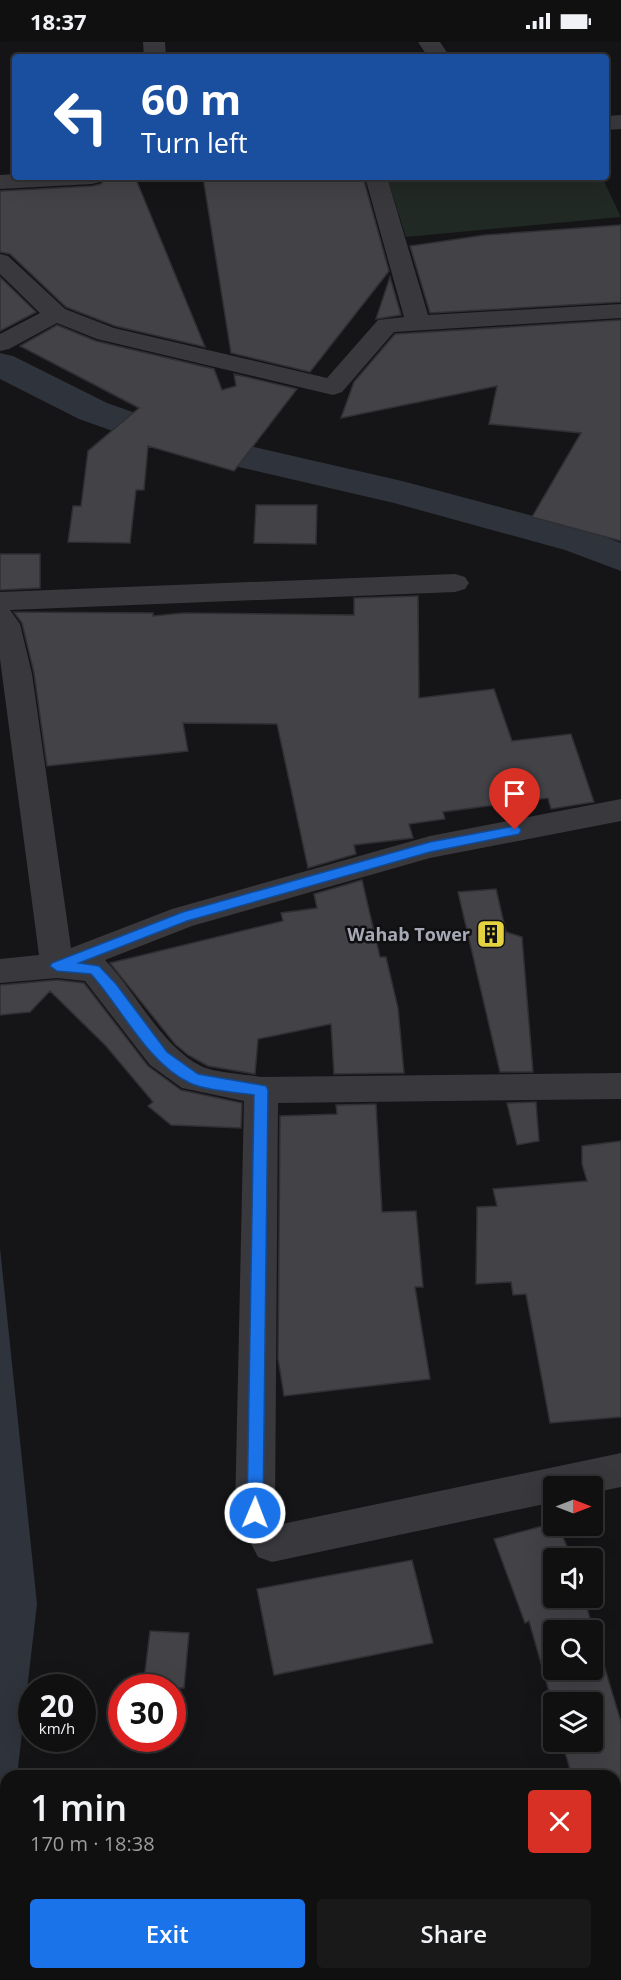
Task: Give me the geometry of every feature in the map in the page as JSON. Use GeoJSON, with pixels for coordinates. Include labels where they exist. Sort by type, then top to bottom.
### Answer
{"type":"FeatureCollection","features":[{"type":"Feature","properties":{"kind":"street"},"geometry":{"type":"LineString","coordinates":[[0,182],[37,180]]}},
{"type":"Feature","properties":{"kind":"street"},"geometry":{"type":"LineString","coordinates":[[377,180],[418,323]]}},
{"type":"Feature","properties":{"kind":"street"},"geometry":{"type":"LineString","coordinates":[[0,261],[56,314],[106,334],[333,387],[387,325],[621,311]]}},
{"type":"Feature","properties":{"kind":"street"},"geometry":{"type":"LineString","coordinates":[[0,344],[56,314]]}},
{"type":"Feature","properties":{"kind":"street"},"geometry":{"type":"LineString","coordinates":[[0,601],[455,583]]}},
{"type":"Feature","properties":{"kind":"street"},"geometry":{"type":"LineString","coordinates":[[0,616],[6,624],[18,674],[57,966]]}},
{"type":"Feature","properties":{"kind":"street"},"geometry":{"type":"LineString","coordinates":[[57,966],[183,917],[430,847],[621,810]]}},
{"type":"Feature","properties":{"kind":"street"},"geometry":{"type":"LineString","coordinates":[[0,971],[57,966],[94,969],[162,1056],[194,1079],[261,1090],[621,1086]]}},
{"type":"Feature","properties":{"kind":"street"},"geometry":{"type":"LineString","coordinates":[[261,1090],[255,1513],[272,1544],[621,1470]]}},
{"type":"Feature","properties":{"kind":"shaded area"},"geometry":{"type":"Polygon","coordinates":[[[388,180],[603,180],[621,217],[406,237],[388,180]]]}},
{"type":"Feature","properties":{"kind":"shaded area"},"geometry":{"type":"Polygon","coordinates":[[[0,1248],[37,1604],[29,1674],[18,1674],[20,1752],[18,1770],[0,1770],[0,1248]]]}},
{"type":"Feature","properties":{"kind":"building"},"geometry":{"type":"Polygon","coordinates":[[[104,180],[136,180],[205,347],[115,326],[66,307],[10,254],[0,252],[0,191],[101,184],[104,180]]]}},
{"type":"Feature","properties":{"kind":"building"},"geometry":{"type":"Polygon","coordinates":[[[203,180],[364,180],[389,271],[310,372],[231,353],[203,180]]]}},
{"type":"Feature","properties":{"kind":"building"},"geometry":{"type":"Polygon","coordinates":[[[621,225],[621,302],[430,313],[410,246],[485,235],[621,225]]]}},
{"type":"Feature","properties":{"kind":"building"},"geometry":{"type":"Polygon","coordinates":[[[0,277],[36,312],[0,331],[0,277]]]}},
{"type":"Feature","properties":{"kind":"building"},"geometry":{"type":"Polygon","coordinates":[[[390,277],[401,315],[376,319],[390,277]]]}},
{"type":"Feature","properties":{"kind":"building"},"geometry":{"type":"Polygon","coordinates":[[[621,320],[621,541],[532,517],[581,433],[489,424],[497,386],[341,418],[354,382],[395,334],[621,320]]]}},
{"type":"Feature","properties":{"kind":"building"},"geometry":{"type":"Polygon","coordinates":[[[57,325],[96,341],[214,369],[222,390],[236,386],[234,374],[297,389],[234,471],[148,446],[144,490],[136,490],[130,543],[68,542],[73,506],[81,506],[88,451],[139,408],[20,346],[57,325]]]}},
{"type":"Feature","properties":{"kind":"building"},"geometry":{"type":"Polygon","coordinates":[[[256,505],[317,505],[316,544],[254,543],[256,505]]]}},
{"type":"Feature","properties":{"kind":"building"},"geometry":{"type":"Polygon","coordinates":[[[0,554],[40,554],[40,588],[0,590],[0,554]]]}},
{"type":"Feature","properties":{"kind":"building"},"geometry":{"type":"Polygon","coordinates":[[[418,596],[419,698],[494,689],[512,741],[571,734],[594,802],[551,809],[548,798],[443,812],[445,819],[409,824],[413,838],[354,845],[356,854],[308,868],[277,724],[183,723],[188,751],[47,766],[34,673],[22,623],[14,612],[153,613],[153,616],[184,613],[354,615],[354,598],[418,596]]]}},
{"type":"Feature","properties":{"kind":"building"},"geometry":{"type":"Polygon","coordinates":[[[362,880],[380,957],[386,957],[398,1008],[404,1073],[334,1074],[331,1024],[258,1039],[255,1074],[208,1066],[188,1055],[175,1044],[110,963],[283,921],[281,913],[317,908],[314,894],[362,880]]]}},
{"type":"Feature","properties":{"kind":"building"},"geometry":{"type":"Polygon","coordinates":[[[496,889],[506,932],[522,937],[533,1072],[500,1072],[458,892],[496,889]]]}},
{"type":"Feature","properties":{"kind":"building"},"geometry":{"type":"Polygon","coordinates":[[[57,980],[84,983],[148,1066],[181,1090],[242,1103],[241,1128],[171,1125],[148,1106],[153,1102],[106,1046],[50,991],[30,1012],[0,1015],[0,985],[57,980]]]}},
{"type":"Feature","properties":{"kind":"building"},"geometry":{"type":"Polygon","coordinates":[[[536,1102],[539,1141],[517,1145],[507,1103],[536,1102]]]}},
{"type":"Feature","properties":{"kind":"building"},"geometry":{"type":"Polygon","coordinates":[[[376,1104],[382,1212],[416,1211],[423,1287],[415,1287],[430,1379],[284,1396],[278,1358],[280,1116],[337,1114],[336,1105],[376,1104]]]}},
{"type":"Feature","properties":{"kind":"building"},"geometry":{"type":"Polygon","coordinates":[[[621,1141],[621,1417],[550,1423],[526,1294],[513,1295],[511,1282],[476,1284],[477,1207],[497,1206],[493,1189],[587,1181],[582,1164],[582,1146],[621,1141]]]}},
{"type":"Feature","properties":{"kind":"building"},"geometry":{"type":"Polygon","coordinates":[[[543,1526],[543,1536],[562,1536],[568,1548],[543,1548],[543,1608],[587,1608],[590,1620],[543,1620],[543,1670],[529,1621],[525,1623],[494,1539],[543,1526]]]}},
{"type":"Feature","properties":{"kind":"building"},"geometry":{"type":"Polygon","coordinates":[[[412,1560],[433,1643],[274,1675],[257,1589],[412,1560]]]}},
{"type":"Feature","properties":{"kind":"building"},"geometry":{"type":"Polygon","coordinates":[[[150,1631],[189,1633],[185,1674],[145,1674],[150,1631]]]}},
{"type":"Feature","properties":{"kind":"building"},"geometry":{"type":"Polygon","coordinates":[[[603,1662],[621,1722],[621,1770],[570,1770],[565,1752],[603,1752],[603,1692],[549,1692],[546,1680],[603,1680],[603,1662]]]}},
{"type":"Feature","properties":{"kind":"waterway"},"geometry":{"type":"LineString","coordinates":[[0,364],[93,411],[180,442],[402,493],[579,541],[621,558]]}},
{"type":"Feature","properties":{"kind":"place","name":"Wahab Tower"},"geometry":{"type":"Point","coordinates":[491,934]}},
{"type":"Feature","properties":{"kind":"route"},"geometry":{"type":"LineString","coordinates":[[255,1513],[261,1090],[194,1079],[162,1056],[94,969],[57,966],[183,917],[430,847],[515,830]]}}]}
